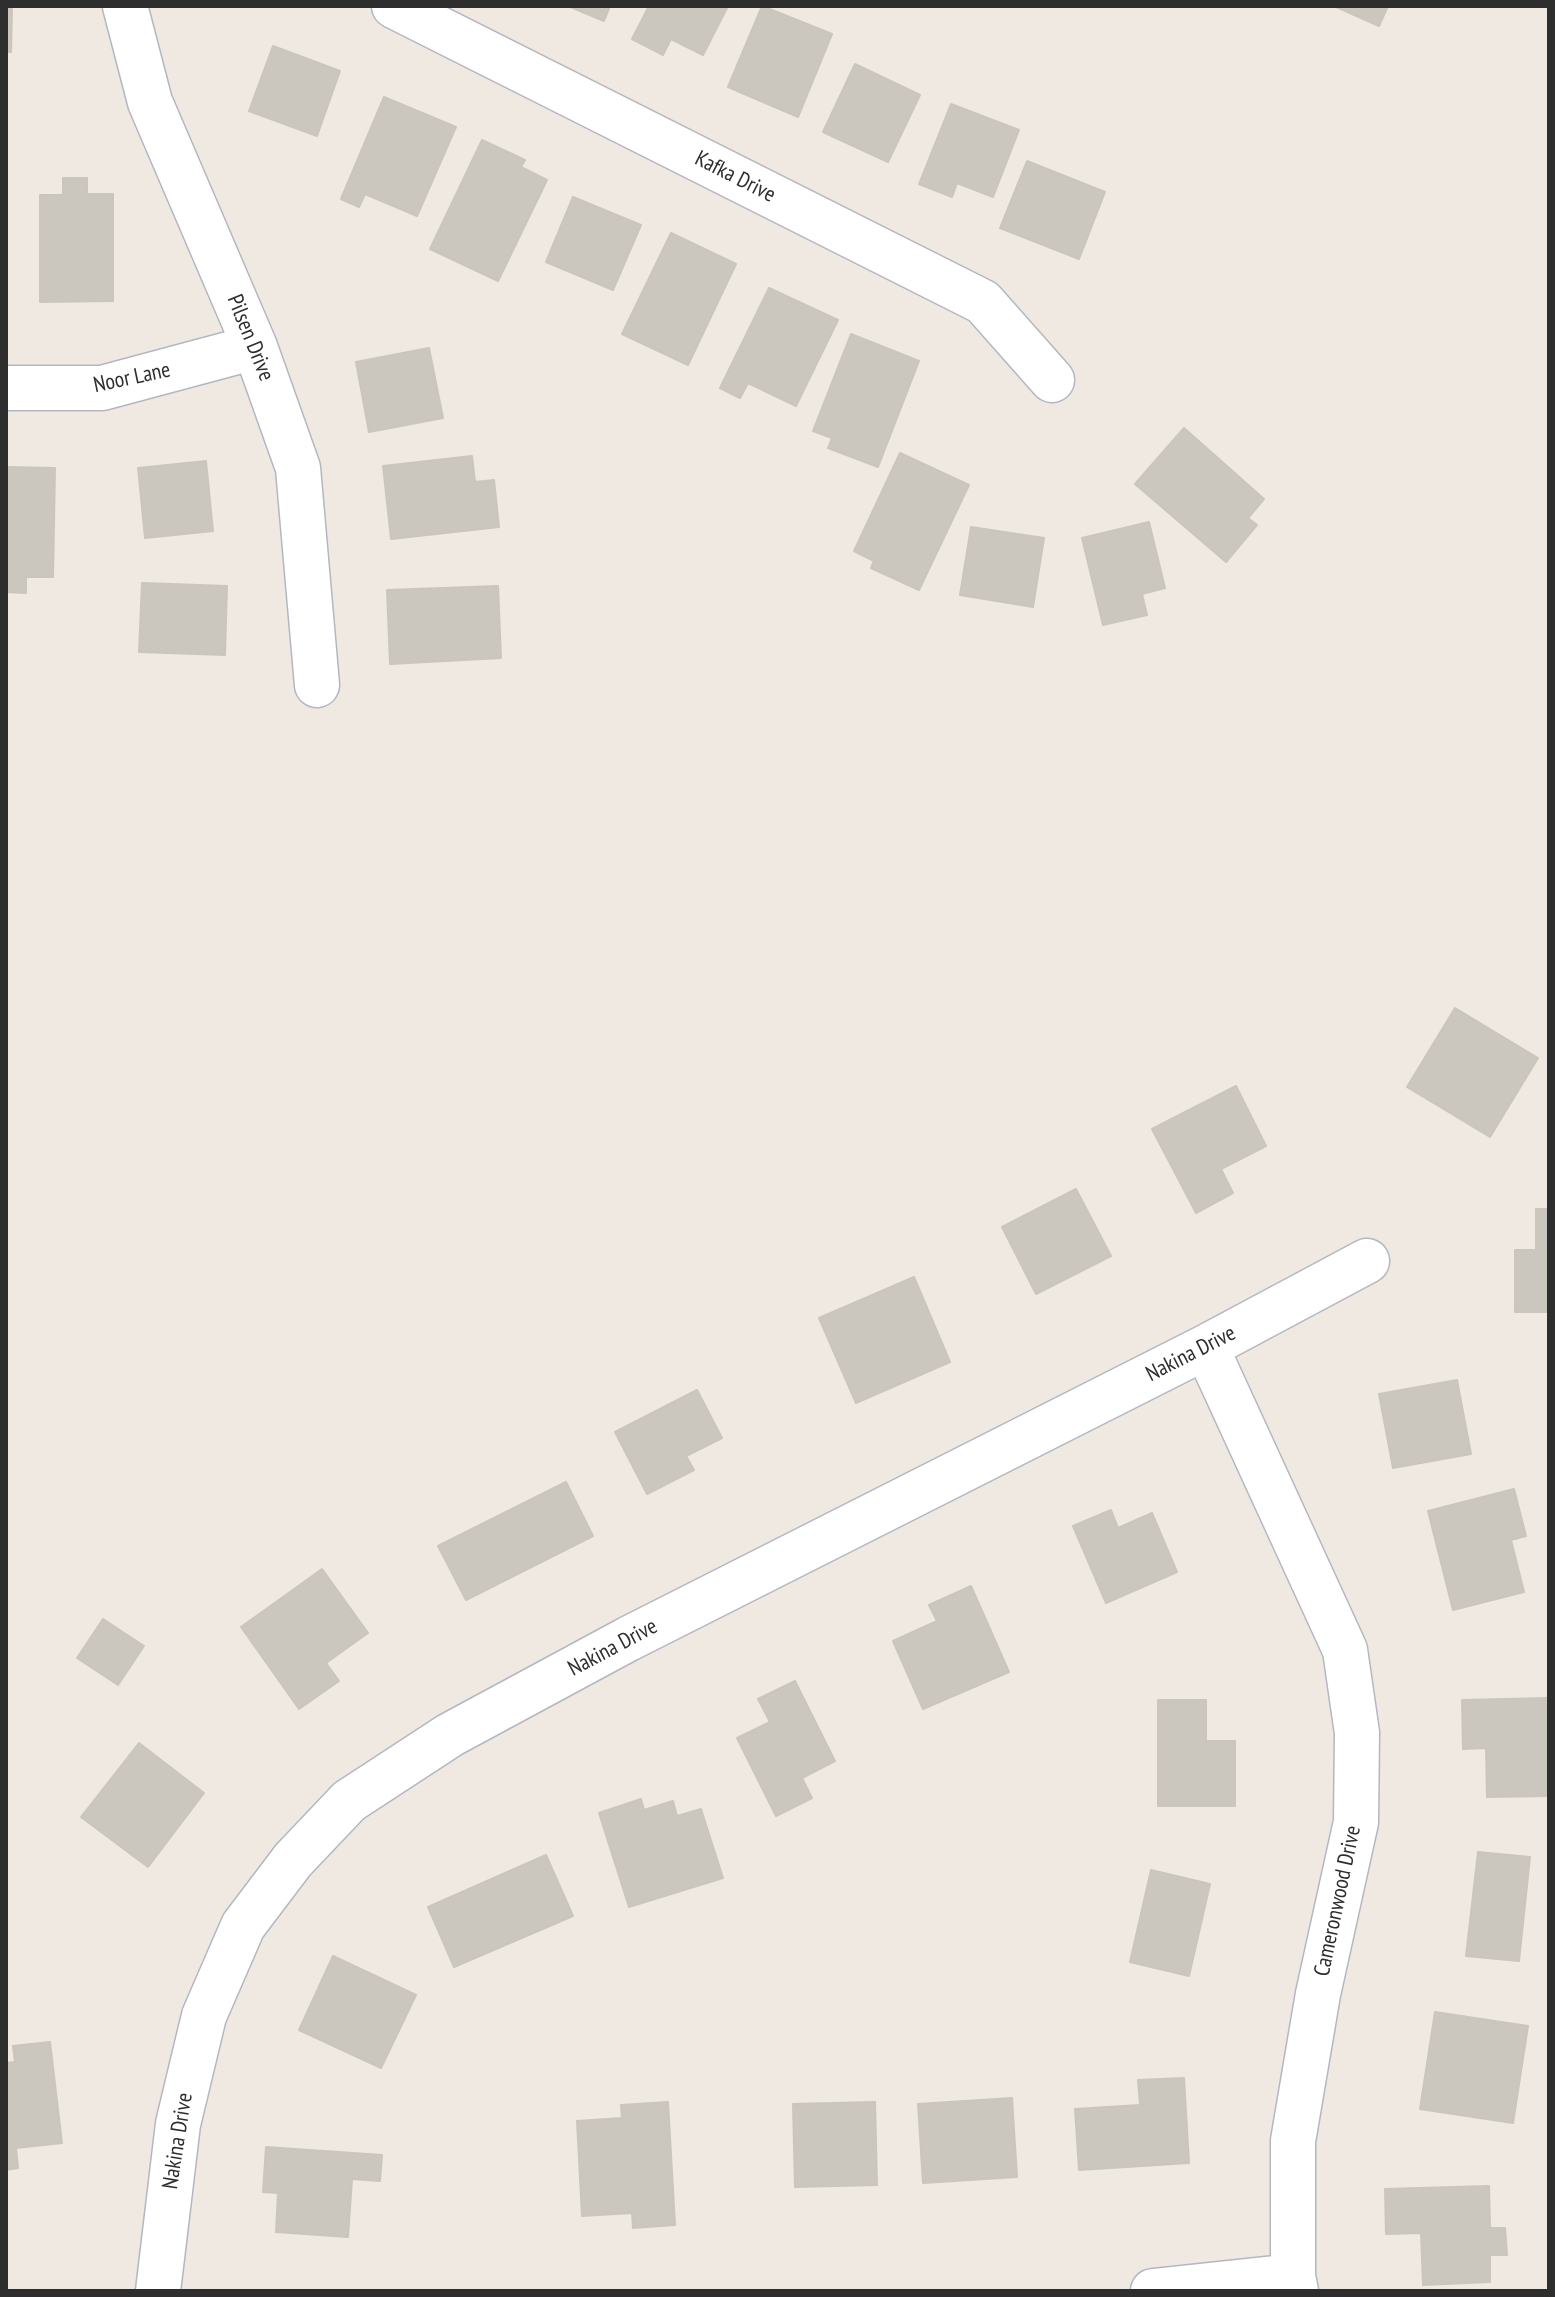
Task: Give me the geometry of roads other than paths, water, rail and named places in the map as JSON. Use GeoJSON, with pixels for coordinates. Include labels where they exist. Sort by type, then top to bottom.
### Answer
{"type":"FeatureCollection","features":[{"type":"Feature","properties":{"kind":"street","name":"Pilsen Drive"},"geometry":{"type":"LineString","coordinates":[[125,6],[150,102],[255,347],[298,468],[317,685]]}},
{"type":"Feature","properties":{"kind":"street","name":"Kafka Drive"},"geometry":{"type":"LineString","coordinates":[[394,6],[983,302],[1052,380]]}},
{"type":"Feature","properties":{"kind":"street","name":"Noor Lane"},"geometry":{"type":"LineString","coordinates":[[6,388],[102,388],[255,347]]}},
{"type":"Feature","properties":{"kind":"street","name":"Nakina Drive"},"geometry":{"type":"LineString","coordinates":[[158,2291],[178,2124],[204,2016],[243,1926],[293,1860],[349,1801],[450,1735],[628,1639],[1206,1347],[1367,1261]]}},
{"type":"Feature","properties":{"kind":"street","name":"Cameronwood Drive"},"geometry":{"type":"LineString","coordinates":[[1206,1347],[1345,1650],[1357,1733],[1356,1822],[1318,1994],[1293,2141],[1294,2283]]}},
{"type":"Feature","properties":{"kind":"street"},"geometry":{"type":"LineString","coordinates":[[1153,2291],[1294,2283]]}}]}
